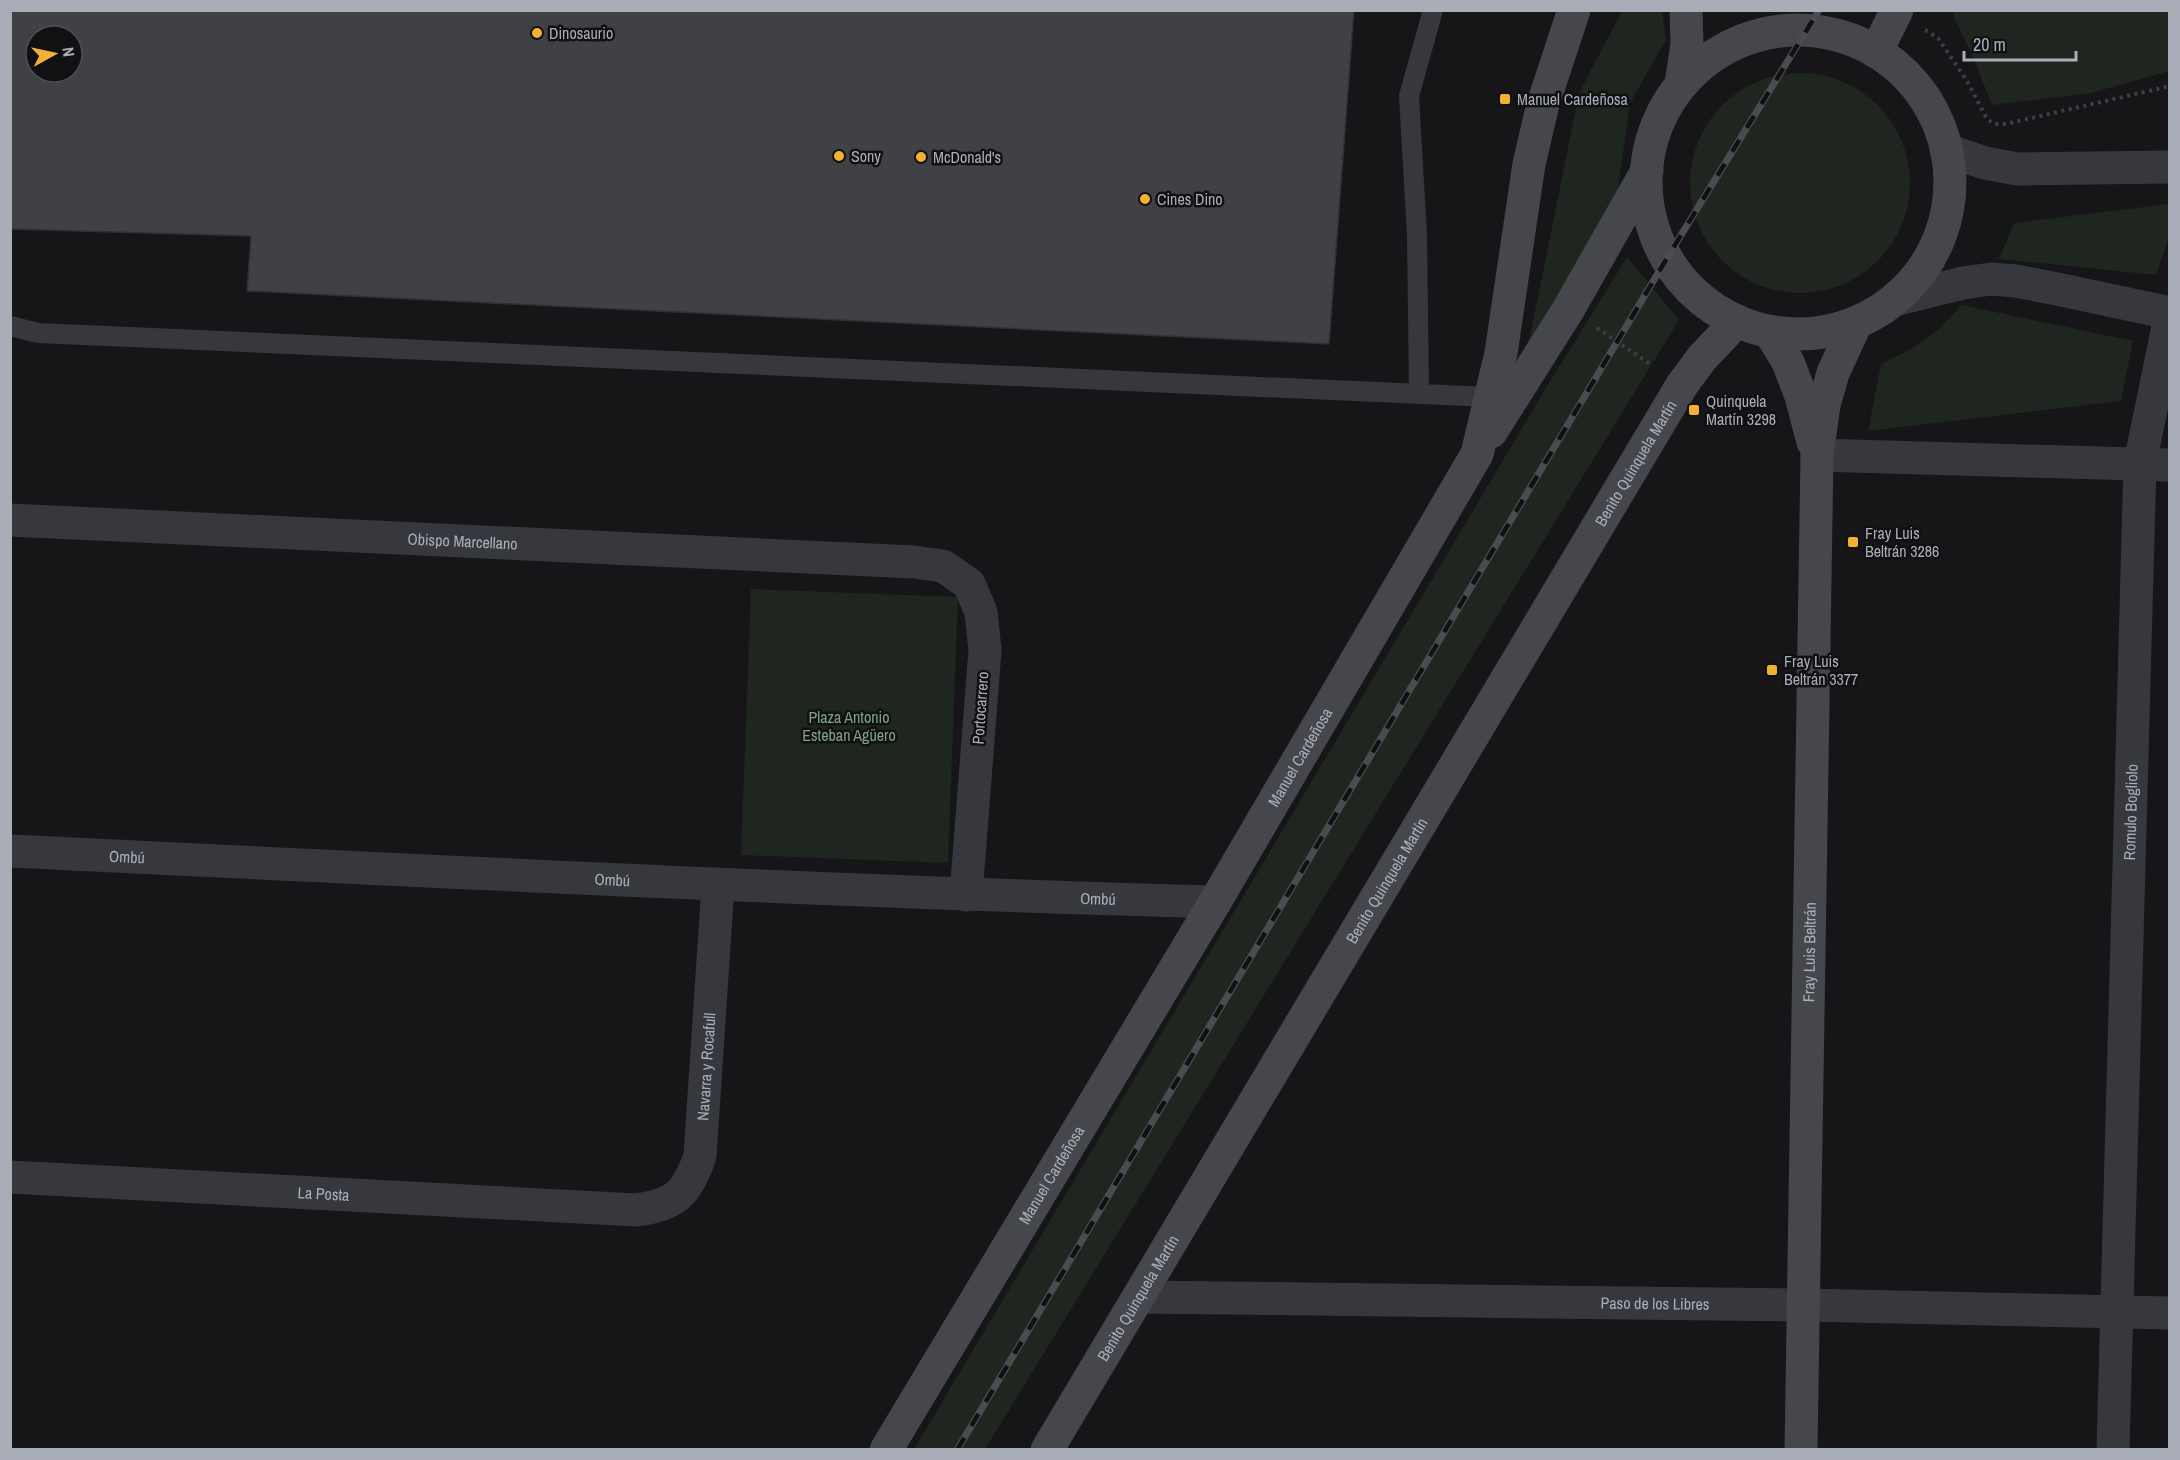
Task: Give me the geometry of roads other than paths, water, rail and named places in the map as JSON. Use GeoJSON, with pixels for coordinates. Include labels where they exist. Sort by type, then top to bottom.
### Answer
{"type":"FeatureCollection","features":[{"type":"Feature","properties":{"kind":"main road","name":"Manuel Cardeñosa"},"geometry":{"type":"LineString","coordinates":[[886,1449],[1215,902],[1478,454],[1501,353],[1529,164],[1543,104],[1574,10]]}},
{"type":"Feature","properties":{"kind":"main road"},"geometry":{"type":"LineString","coordinates":[[1681,84],[1687,44],[1686,10]]}},
{"type":"Feature","properties":{"kind":"main road"},"geometry":{"type":"LineString","coordinates":[[1802,19],[1859,42],[1897,66],[1923,96],[1933,112],[1946,150],[1950,189],[1942,231],[1934,250],[1922,269],[1894,300],[1856,323],[1834,330],[1791,334],[1769,331],[1737,321],[1713,308],[1682,284],[1653,227],[1646,190],[1649,152],[1661,116],[1681,84],[1697,68],[1733,44],[1753,36],[1791,28],[1802,19]]}},
{"type":"Feature","properties":{"kind":"main road"},"geometry":{"type":"LineString","coordinates":[[1876,51],[1909,19]]}},
{"type":"Feature","properties":{"kind":"main road"},"geometry":{"type":"LineString","coordinates":[[1478,454],[1568,310],[1647,171]]}},
{"type":"Feature","properties":{"kind":"main road","name":"Benito Quinquela Martín"},"geometry":{"type":"LineString","coordinates":[[1047,1449],[1682,385],[1702,358],[1737,321]]}},
{"type":"Feature","properties":{"kind":"main road"},"geometry":{"type":"LineString","coordinates":[[1816,455],[1824,405],[1833,373],[1856,323]]}},
{"type":"Feature","properties":{"kind":"main road"},"geometry":{"type":"LineString","coordinates":[[1769,331],[1788,362],[1801,396],[1816,455]]}},
{"type":"Feature","properties":{"kind":"main road","name":"Fray Luis Beltrán"},"geometry":{"type":"LineString","coordinates":[[1801,1449],[1816,455]]}},
{"type":"Feature","properties":{"kind":"street"},"geometry":{"type":"LineString","coordinates":[[1946,150],[1985,164],[2017,169],[2169,167]]}},
{"type":"Feature","properties":{"kind":"street"},"geometry":{"type":"LineString","coordinates":[[1894,300],[1963,283],[1991,279],[2016,281],[2169,313]]}},
{"type":"Feature","properties":{"kind":"street","name":"Romulo Bogliolo"},"geometry":{"type":"LineString","coordinates":[[2113,1449],[2117,1312],[2155,464],[2169,317]]}},
{"type":"Feature","properties":{"kind":"street"},"geometry":{"type":"LineString","coordinates":[[1816,455],[2155,464]]}},
{"type":"Feature","properties":{"kind":"street","name":"Obispo Marcellano"},"geometry":{"type":"LineString","coordinates":[[10,520],[914,562]]}},
{"type":"Feature","properties":{"kind":"street","name":"Portocarrero"},"geometry":{"type":"LineString","coordinates":[[914,562],[943,566],[969,584],[981,612],[985,650],[966,895]]}},
{"type":"Feature","properties":{"kind":"street","name":"Ombú"},"geometry":{"type":"LineString","coordinates":[[10,850],[718,885],[1215,902]]}},
{"type":"Feature","properties":{"kind":"street","name":"Navarra y Rocafull"},"geometry":{"type":"LineString","coordinates":[[636,1210],[654,1208],[676,1198],[692,1179],[700,1156],[718,885]]}},
{"type":"Feature","properties":{"kind":"street","name":"La Posta"},"geometry":{"type":"LineString","coordinates":[[10,1177],[636,1210]]}},
{"type":"Feature","properties":{"kind":"street","name":"Paso de los Libres"},"geometry":{"type":"LineString","coordinates":[[1139,1297],[1804,1305],[2169,1313]]}},
{"type":"Feature","properties":{"kind":"lane"},"geometry":{"type":"LineString","coordinates":[[1419,394],[1417,235],[1409,96],[1434,10]]}},
{"type":"Feature","properties":{"kind":"lane"},"geometry":{"type":"LineString","coordinates":[[10,326],[38,333],[1490,397]]}},
{"type":"Feature","properties":{"kind":"railway"},"geometry":{"type":"LineString","coordinates":[[957,1450],[1667,258],[1819,10]]}},
{"type":"Feature","properties":{"kind":"place","name":"Dinosaurio"},"geometry":{"type":"Point","coordinates":[537,33]}},
{"type":"Feature","properties":{"kind":"place","name":"Manuel Cardeñosa"},"geometry":{"type":"Point","coordinates":[1505,99]}},
{"type":"Feature","properties":{"kind":"place","name":"Sony"},"geometry":{"type":"Point","coordinates":[839,156]}},
{"type":"Feature","properties":{"kind":"place","name":"McDonald's"},"geometry":{"type":"Point","coordinates":[921,157]}},
{"type":"Feature","properties":{"kind":"place","name":"Cines Dino"},"geometry":{"type":"Point","coordinates":[1145,199]}},
{"type":"Feature","properties":{"kind":"place","name":"Quinquela Martín 3298"},"geometry":{"type":"Point","coordinates":[1694,410]}},
{"type":"Feature","properties":{"kind":"place","name":"Fray Luis Beltrán 3286"},"geometry":{"type":"Point","coordinates":[1853,542]}},
{"type":"Feature","properties":{"kind":"place","name":"Fray Luis Beltrán 3377"},"geometry":{"type":"Point","coordinates":[1772,670]}},
{"type":"Feature","properties":{"kind":"park label","name":"Plaza Antonio Esteban Agüero"},"geometry":{"type":"Point","coordinates":[849,726]}}]}
